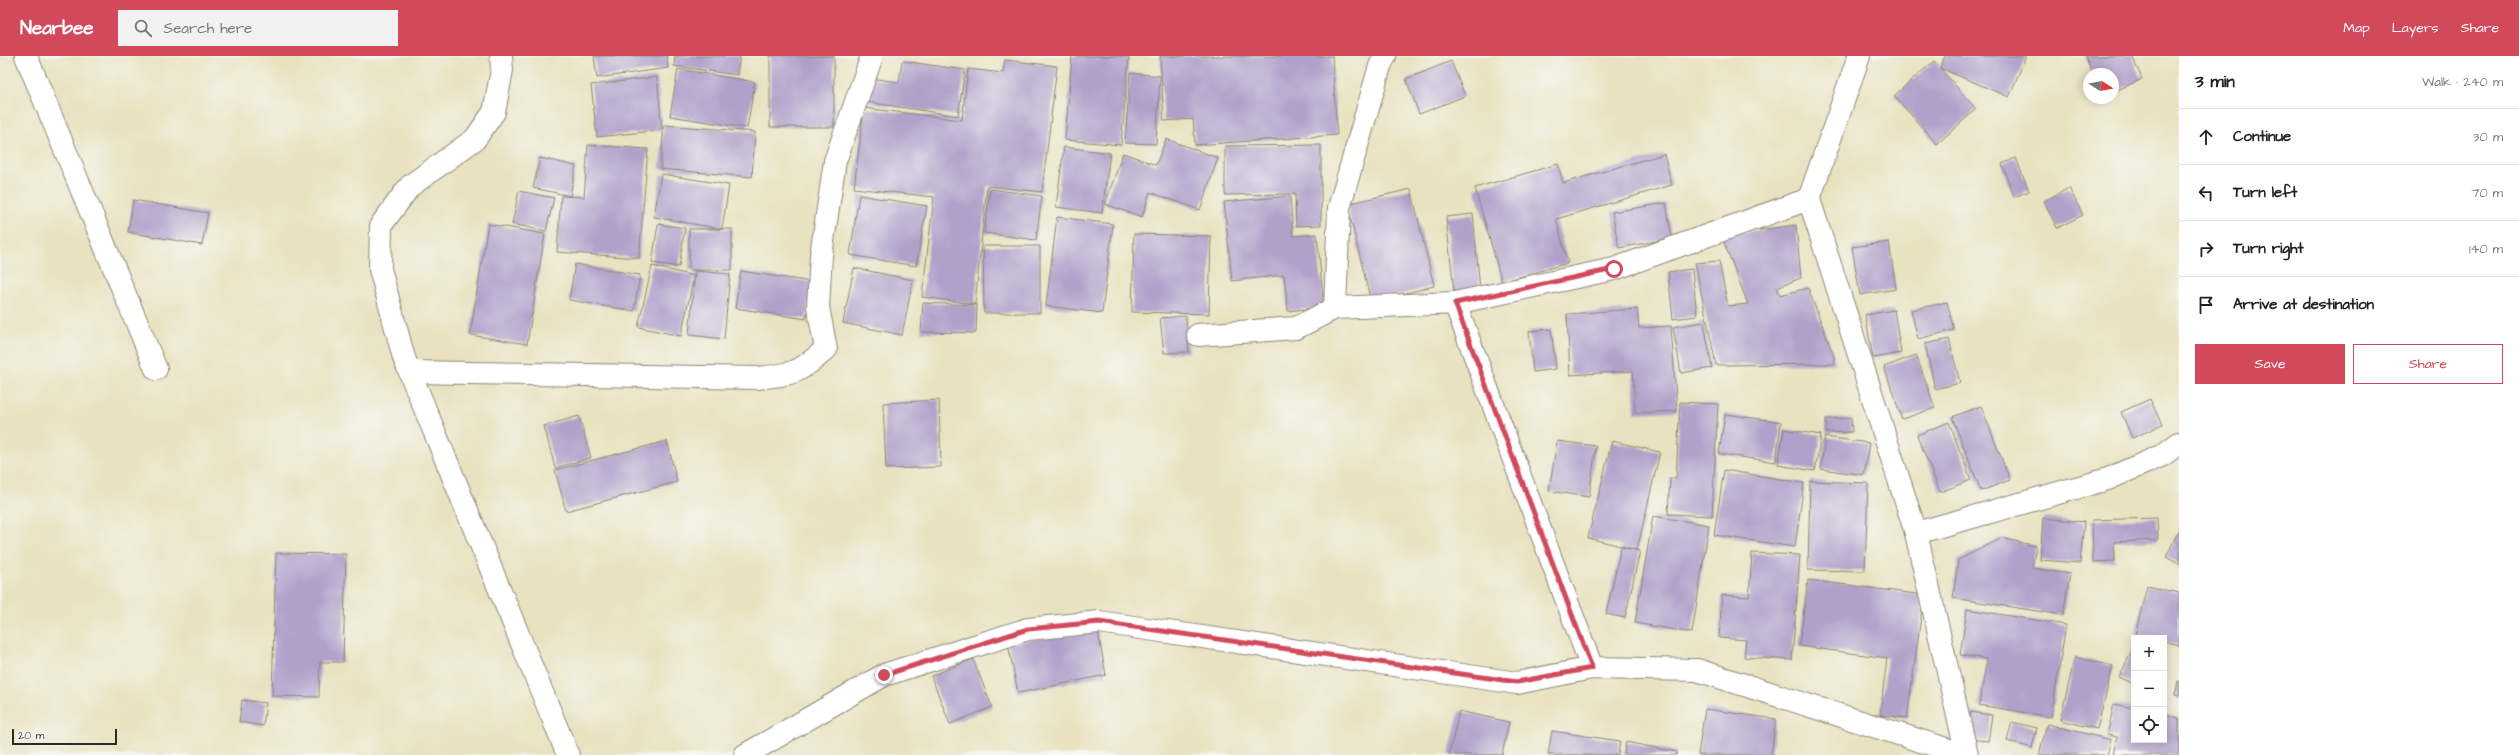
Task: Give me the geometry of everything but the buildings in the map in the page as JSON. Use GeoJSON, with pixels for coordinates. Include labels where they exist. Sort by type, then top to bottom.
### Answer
{"type":"FeatureCollection","features":[{"type":"Feature","properties":{"kind":"street"},"geometry":{"type":"LineString","coordinates":[[26,56],[156,369]]}},
{"type":"Feature","properties":{"kind":"street"},"geometry":{"type":"LineString","coordinates":[[501,56],[502,70],[494,112],[475,139],[410,186],[381,225],[380,269],[410,372],[568,755]]}},
{"type":"Feature","properties":{"kind":"street"},"geometry":{"type":"LineString","coordinates":[[410,372],[758,378],[793,374],[811,362],[826,349],[818,307],[821,255],[835,161],[872,56]]}},
{"type":"Feature","properties":{"kind":"street"},"geometry":{"type":"LineString","coordinates":[[1335,308],[1340,208],[1380,66],[1385,56]]}},
{"type":"Feature","properties":{"kind":"street"},"geometry":{"type":"LineString","coordinates":[[1859,56],[1809,199],[1916,533],[1966,755]]}},
{"type":"Feature","properties":{"kind":"street"},"geometry":{"type":"LineString","coordinates":[[1198,335],[1296,328],[1335,308],[1455,303],[1614,269],[1809,199]]}},
{"type":"Feature","properties":{"kind":"street"},"geometry":{"type":"LineString","coordinates":[[1455,303],[1592,668]]}},
{"type":"Feature","properties":{"kind":"street"},"geometry":{"type":"LineString","coordinates":[[1916,533],[2108,479],[2163,454],[2179,443]]}},
{"type":"Feature","properties":{"kind":"street"},"geometry":{"type":"LineString","coordinates":[[745,755],[884,675],[1028,629],[1099,622],[1517,682],[1592,668],[1697,670],[1966,755]]}},
{"type":"Feature","properties":{"kind":"route"},"geometry":{"type":"LineString","coordinates":[[884,675],[1028,629],[1099,622],[1517,682],[1592,668],[1455,303],[1614,269]]}}]}
